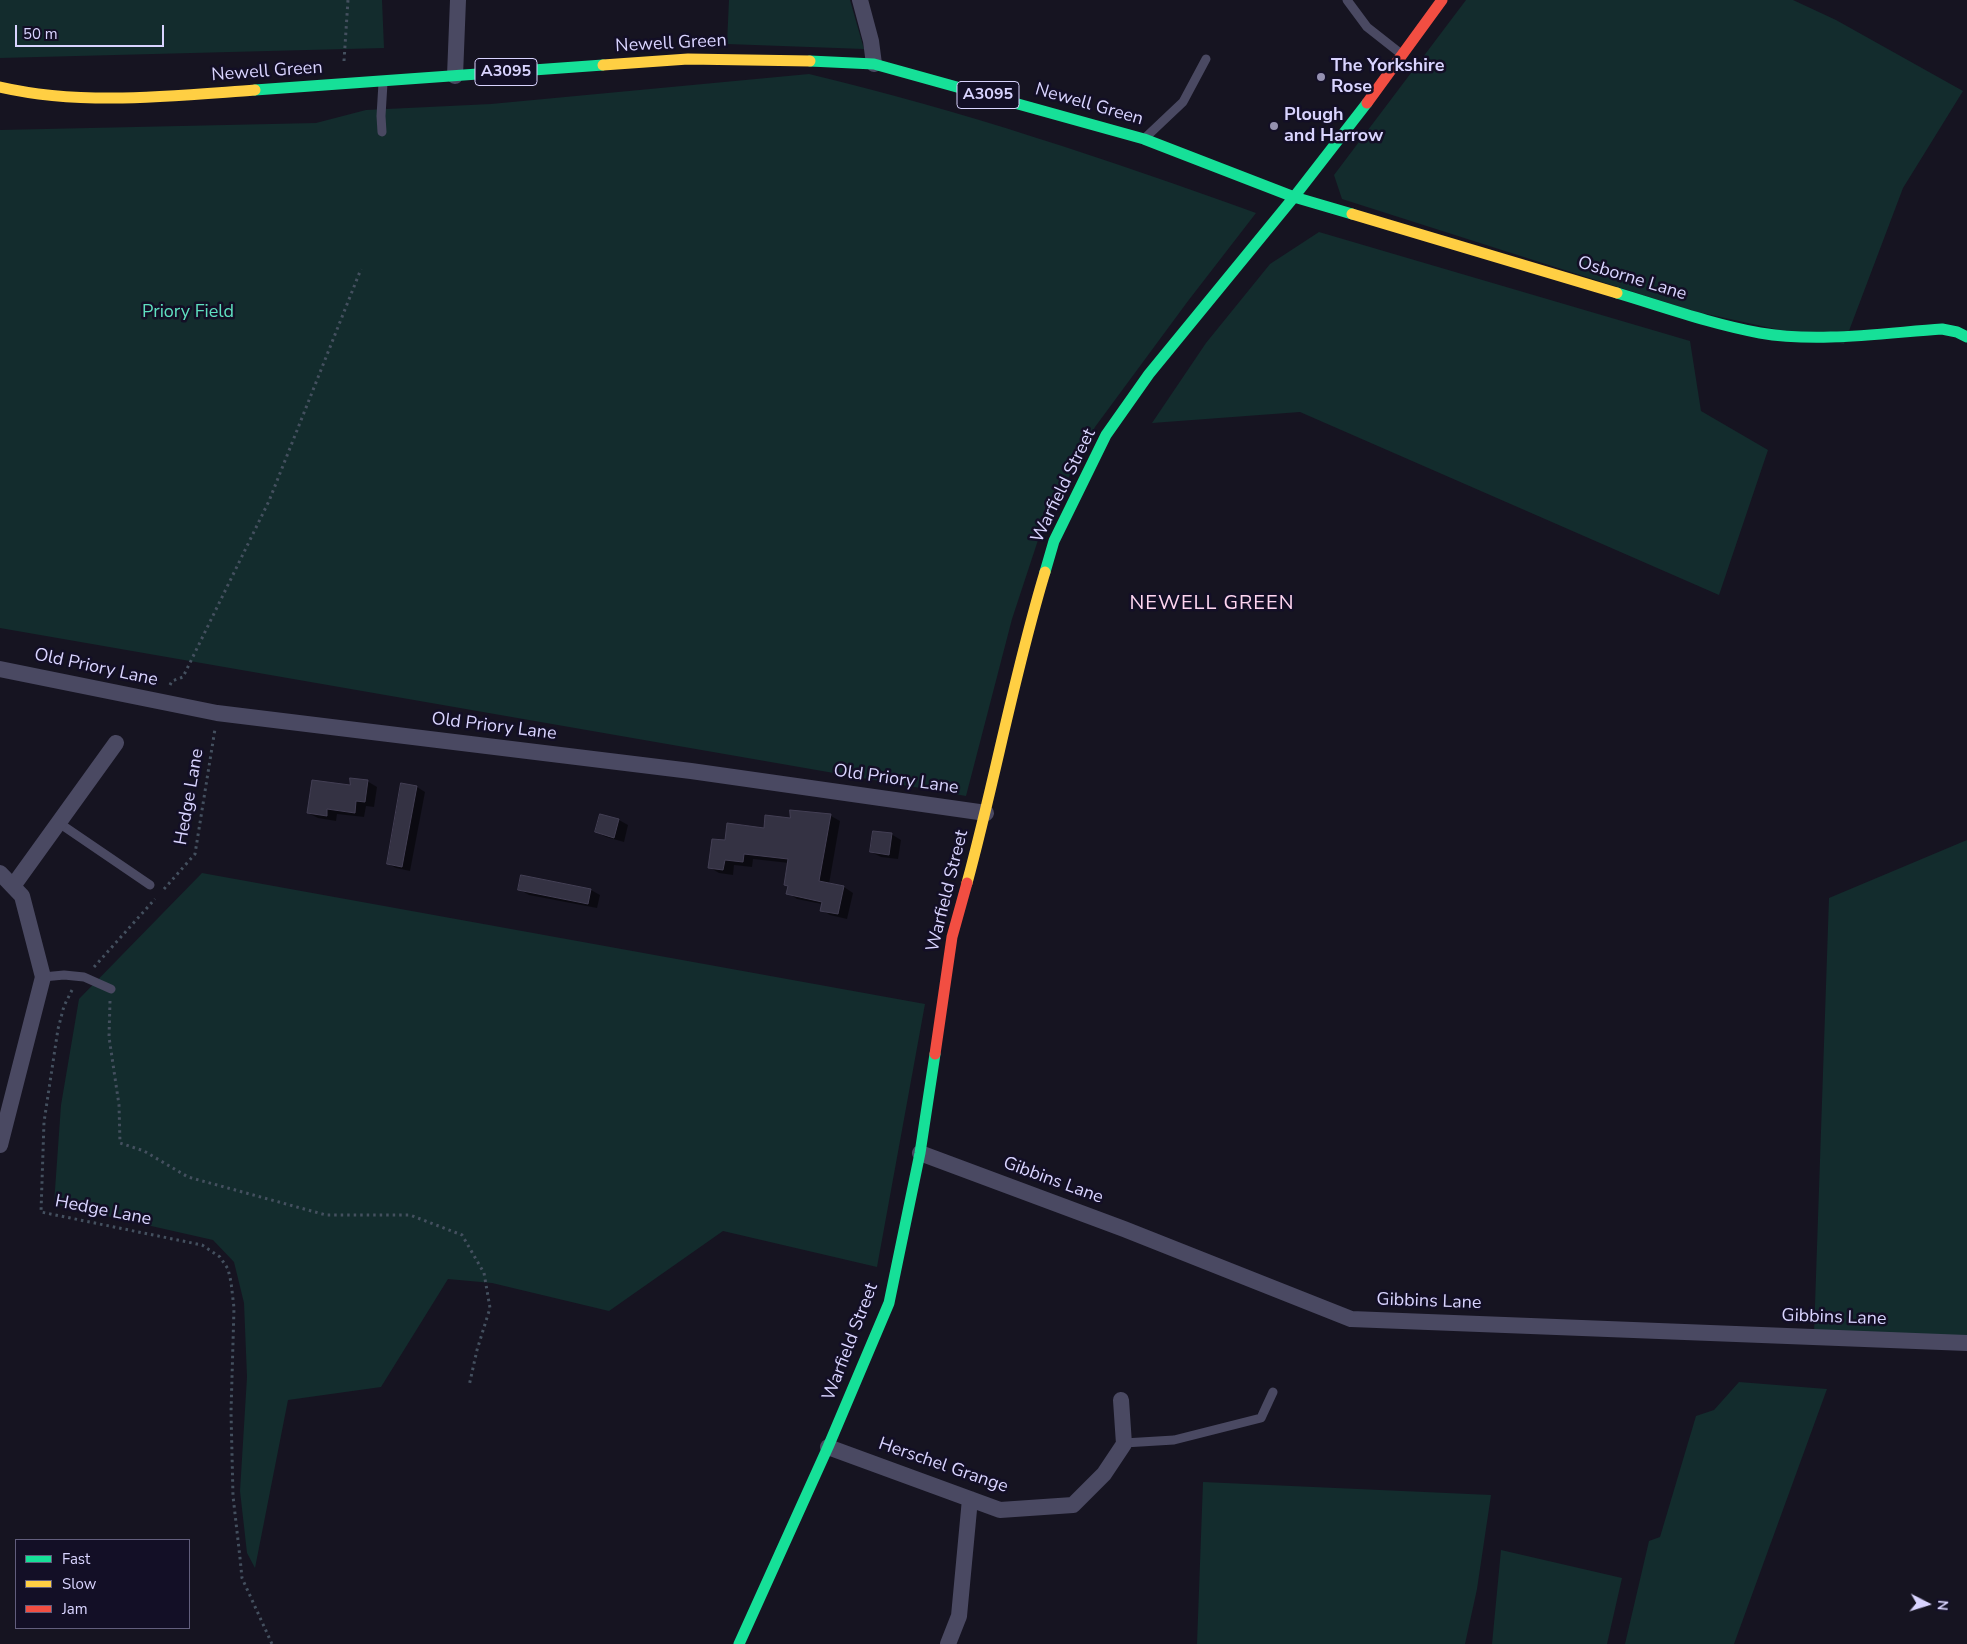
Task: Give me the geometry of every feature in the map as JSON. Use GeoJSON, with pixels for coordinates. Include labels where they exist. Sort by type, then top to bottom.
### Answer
{"type":"FeatureCollection","features":[{"type":"Feature","properties":{"kind":"main road","name":"Warfield Street"},"geometry":{"type":"LineString","coordinates":[[738,1644],[828,1447],[889,1303],[920,1154],[952,937],[986,812],[1027,630],[1054,541],[1102,444],[1149,374],[1371,98],[1442,0]]}},
{"type":"Feature","properties":{"kind":"main road","name":"Newell Green"},"geometry":{"type":"LineString","coordinates":[[0,87],[30,94],[73,98],[130,97],[212,93],[688,59],[843,61],[874,64],[1144,139],[1294,196]]}},
{"type":"Feature","properties":{"kind":"main road","name":"Newell Green"},"geometry":{"type":"LineString","coordinates":[[0,97],[30,94]]}},
{"type":"Feature","properties":{"kind":"main road","name":"Osborne Lane"},"geometry":{"type":"LineString","coordinates":[[1294,196],[1710,321],[1761,333],[1839,336],[1942,329],[1967,337]]}},
{"type":"Feature","properties":{"kind":"street"},"geometry":{"type":"LineString","coordinates":[[455,76],[458,0]]}},
{"type":"Feature","properties":{"kind":"street"},"geometry":{"type":"LineString","coordinates":[[860,0],[871,41],[874,64]]}},
{"type":"Feature","properties":{"kind":"street","name":"Old Priory Lane"},"geometry":{"type":"LineString","coordinates":[[0,668],[217,713],[374,734],[691,771],[986,812]]}},
{"type":"Feature","properties":{"kind":"street"},"geometry":{"type":"LineString","coordinates":[[13,886],[116,743]]}},
{"type":"Feature","properties":{"kind":"street"},"geometry":{"type":"LineString","coordinates":[[0,873],[22,896],[43,977],[0,1145]]}},
{"type":"Feature","properties":{"kind":"street","name":"Gibbins Lane"},"geometry":{"type":"LineString","coordinates":[[920,1154],[1124,1229],[1351,1320],[1967,1343]]}},
{"type":"Feature","properties":{"kind":"street"},"geometry":{"type":"LineString","coordinates":[[1121,1400],[1124,1443]]}},
{"type":"Feature","properties":{"kind":"street","name":"Herschel Grange"},"geometry":{"type":"LineString","coordinates":[[828,1447],[1000,1510],[1074,1505],[1104,1474],[1124,1443]]}},
{"type":"Feature","properties":{"kind":"street"},"geometry":{"type":"LineString","coordinates":[[948,1644],[958,1616],[970,1499]]}},
{"type":"Feature","properties":{"kind":"lane"},"geometry":{"type":"LineString","coordinates":[[1347,0],[1367,27],[1403,55]]}},
{"type":"Feature","properties":{"kind":"lane"},"geometry":{"type":"LineString","coordinates":[[1144,139],[1183,102],[1206,59]]}},
{"type":"Feature","properties":{"kind":"lane"},"geometry":{"type":"LineString","coordinates":[[382,132],[383,81]]}},
{"type":"Feature","properties":{"kind":"lane"},"geometry":{"type":"LineString","coordinates":[[59,823],[150,885]]}},
{"type":"Feature","properties":{"kind":"lane"},"geometry":{"type":"LineString","coordinates":[[43,977],[64,975],[84,977],[111,989]]}},
{"type":"Feature","properties":{"kind":"lane"},"geometry":{"type":"LineString","coordinates":[[1124,1443],[1174,1440],[1261,1418],[1273,1392]]}},
{"type":"Feature","properties":{"kind":"path"},"geometry":{"type":"LineString","coordinates":[[344,64],[348,0]]}},
{"type":"Feature","properties":{"kind":"path"},"geometry":{"type":"LineString","coordinates":[[172,681],[183,677],[269,500],[361,269]]}},
{"type":"Feature","properties":{"kind":"path","name":"Hedge Lane"},"geometry":{"type":"LineString","coordinates":[[162,891],[195,854],[217,713]]}},
{"type":"Feature","properties":{"kind":"path","name":"Hedge Lane"},"geometry":{"type":"LineString","coordinates":[[156,898],[73,989],[64,1006],[58,1029],[44,1122],[41,1212],[202,1245],[220,1257],[228,1269],[234,1308],[231,1412],[233,1496],[242,1578],[272,1644]]}},
{"type":"Feature","properties":{"kind":"path"},"geometry":{"type":"LineString","coordinates":[[111,989],[109,1037],[119,1105],[120,1143],[144,1151],[188,1177],[326,1215],[410,1215],[462,1235],[484,1273],[490,1308],[468,1386]]}},
{"type":"Feature","properties":{"kind":"green space"},"geometry":{"type":"Polygon","coordinates":[[[0,0],[382,0],[384,48],[0,58],[0,0]]]}},
{"type":"Feature","properties":{"kind":"green space"},"geometry":{"type":"Polygon","coordinates":[[[729,0],[850,0],[864,49],[727,44],[729,0]]]}},
{"type":"Feature","properties":{"kind":"green space"},"geometry":{"type":"Polygon","coordinates":[[[1466,0],[1793,0],[1836,20],[1963,91],[1903,188],[1844,344],[1693,311],[1342,199],[1334,175],[1466,0]]]}},
{"type":"Feature","properties":{"kind":"green space","name":"Priory Field"},"geometry":{"type":"Polygon","coordinates":[[[809,74],[922,103],[1034,137],[1256,213],[1095,427],[1042,528],[1012,619],[966,796],[0,628],[0,130],[316,123],[366,110],[491,104],[809,74]]]}},
{"type":"Feature","properties":{"kind":"green space"},"geometry":{"type":"Polygon","coordinates":[[[1319,232],[1690,341],[1701,411],[1768,450],[1719,595],[1300,412],[1152,423],[1206,343],[1270,264],[1319,232]]]}},
{"type":"Feature","properties":{"kind":"green space"},"geometry":{"type":"Polygon","coordinates":[[[1967,840],[1967,1339],[1814,1334],[1829,898],[1967,840]]]}},
{"type":"Feature","properties":{"kind":"green space"},"geometry":{"type":"Polygon","coordinates":[[[202,873],[925,1004],[877,1267],[723,1231],[609,1311],[492,1283],[448,1279],[381,1387],[288,1400],[255,1568],[247,1553],[240,1491],[247,1377],[244,1303],[234,1262],[213,1240],[54,1204],[61,1105],[79,999],[202,873]]]}},
{"type":"Feature","properties":{"kind":"green space"},"geometry":{"type":"Polygon","coordinates":[[[1739,1382],[1827,1389],[1734,1644],[1625,1644],[1649,1541],[1660,1537],[1696,1416],[1714,1410],[1739,1382]]]}},
{"type":"Feature","properties":{"kind":"green space"},"geometry":{"type":"Polygon","coordinates":[[[1203,1482],[1491,1495],[1477,1589],[1465,1644],[1197,1644],[1203,1482]]]}},
{"type":"Feature","properties":{"kind":"green space"},"geometry":{"type":"Polygon","coordinates":[[[1501,1550],[1622,1578],[1607,1644],[1492,1644],[1501,1550]]]}},
{"type":"Feature","properties":{"kind":"building"},"geometry":{"type":"Polygon","coordinates":[[[350,778],[368,780],[365,802],[356,801],[355,813],[327,809],[327,816],[307,813],[312,780],[350,785],[350,778]]]}},
{"type":"Feature","properties":{"kind":"building"},"geometry":{"type":"Polygon","coordinates":[[[401,783],[417,786],[402,867],[387,864],[401,783]]]}},
{"type":"Feature","properties":{"kind":"building"},"geometry":{"type":"Polygon","coordinates":[[[790,810],[831,814],[819,881],[844,886],[838,914],[820,911],[822,902],[786,894],[788,886],[784,885],[788,859],[744,854],[743,862],[725,860],[723,870],[708,868],[712,839],[725,840],[727,823],[764,828],[765,815],[790,818],[790,810]]]}},
{"type":"Feature","properties":{"kind":"building"},"geometry":{"type":"Polygon","coordinates":[[[600,814],[619,819],[614,838],[595,832],[600,814]]]}},
{"type":"Feature","properties":{"kind":"building"},"geometry":{"type":"Polygon","coordinates":[[[873,831],[892,833],[889,855],[870,852],[873,831]]]}},
{"type":"Feature","properties":{"kind":"building"},"geometry":{"type":"Polygon","coordinates":[[[521,875],[591,889],[588,904],[518,890],[521,875]]]}},
{"type":"Feature","properties":{"kind":"traffic: fast"},"geometry":{"type":"LineString","coordinates":[[810,61],[874,64],[1144,139],[1294,197],[1367,103]]}},
{"type":"Feature","properties":{"kind":"traffic: fast"},"geometry":{"type":"LineString","coordinates":[[255,90],[603,65]]}},
{"type":"Feature","properties":{"kind":"traffic: fast"},"geometry":{"type":"LineString","coordinates":[[1045,572],[1054,541],[1106,435],[1149,374],[1294,197],[1352,214]]}},
{"type":"Feature","properties":{"kind":"traffic: fast"},"geometry":{"type":"LineString","coordinates":[[1617,293],[1724,325],[1782,336],[1851,336],[1942,329],[1957,332],[1967,337]]}},
{"type":"Feature","properties":{"kind":"traffic: fast"},"geometry":{"type":"LineString","coordinates":[[739,1644],[828,1447],[889,1303],[920,1153],[935,1054]]}},
{"type":"Feature","properties":{"kind":"traffic: slow"},"geometry":{"type":"LineString","coordinates":[[603,65],[688,59],[810,61]]}},
{"type":"Feature","properties":{"kind":"traffic: slow"},"geometry":{"type":"LineString","coordinates":[[0,87],[31,93],[95,98],[159,97],[255,90]]}},
{"type":"Feature","properties":{"kind":"traffic: slow"},"geometry":{"type":"LineString","coordinates":[[1352,214],[1617,293]]}},
{"type":"Feature","properties":{"kind":"traffic: slow"},"geometry":{"type":"LineString","coordinates":[[967,883],[1024,649],[1045,572]]}},
{"type":"Feature","properties":{"kind":"traffic: jam"},"geometry":{"type":"LineString","coordinates":[[1367,103],[1442,0]]}},
{"type":"Feature","properties":{"kind":"traffic: jam"},"geometry":{"type":"LineString","coordinates":[[935,1054],[952,937],[967,883]]}},
{"type":"Feature","properties":{"kind":"place","name":"The Yorkshire Rose"},"geometry":{"type":"Point","coordinates":[1321,77]}},
{"type":"Feature","properties":{"kind":"place","name":"Plough and Harrow"},"geometry":{"type":"Point","coordinates":[1274,126]}},
{"type":"Feature","properties":{"kind":"district","name":"NEWELL GREEN"},"geometry":{"type":"Point","coordinates":[1212,604]}}]}
